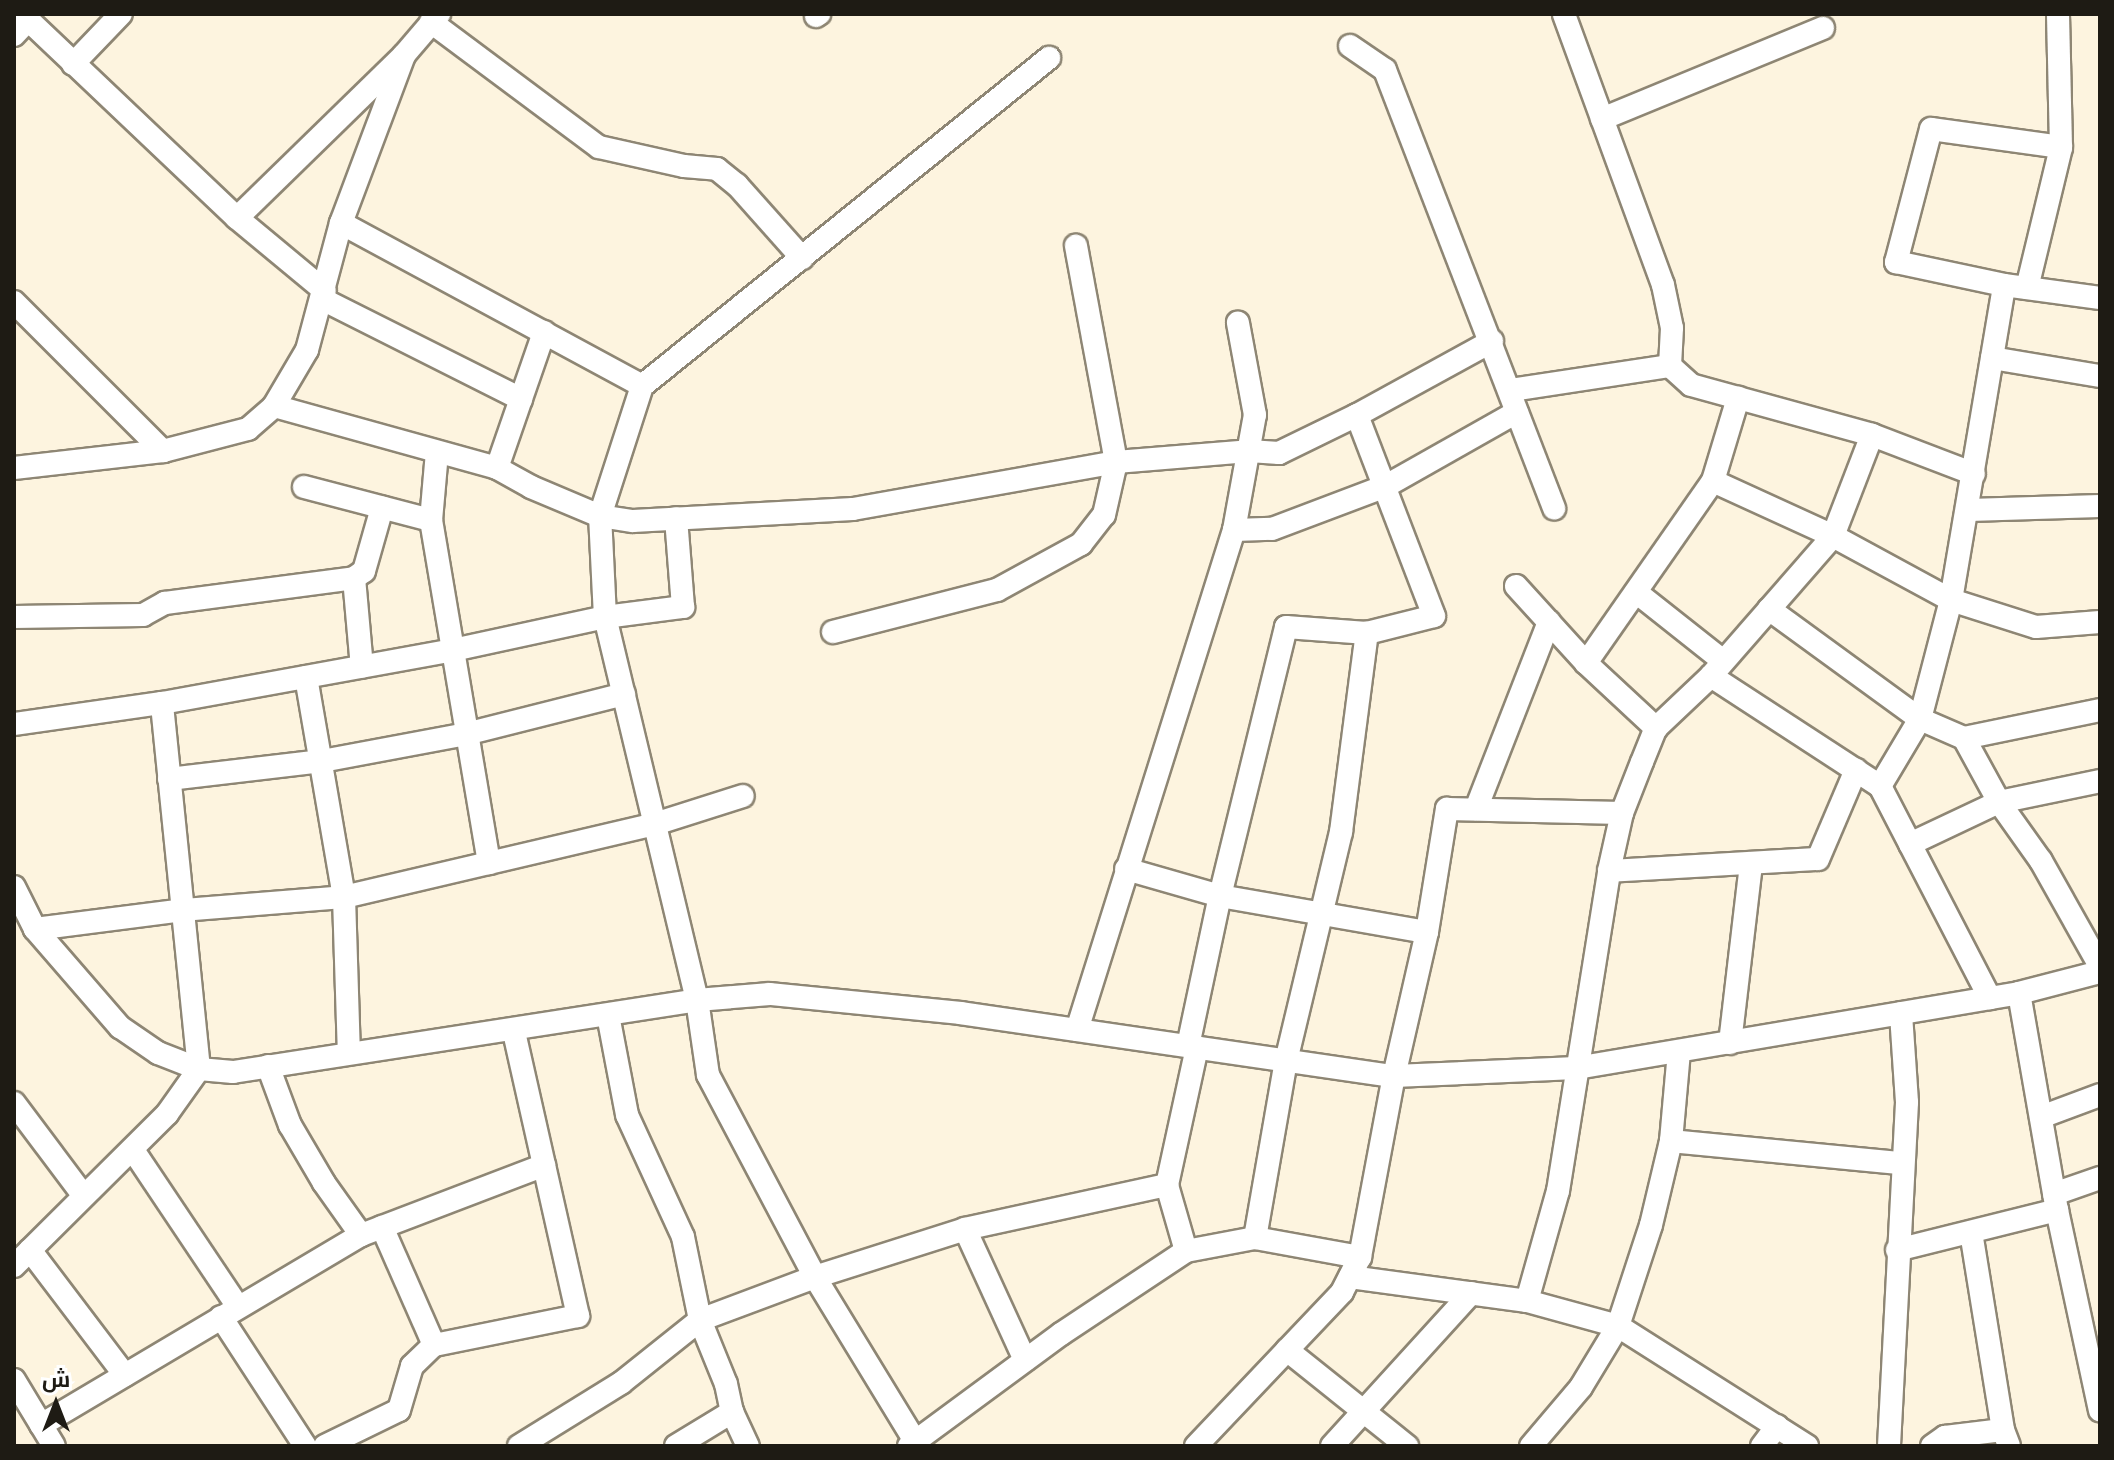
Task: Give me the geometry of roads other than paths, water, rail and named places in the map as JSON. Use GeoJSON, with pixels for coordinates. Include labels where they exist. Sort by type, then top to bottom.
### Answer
{"type":"FeatureCollection","features":[{"type":"Feature","properties":{"kind":"street"},"geometry":{"type":"LineString","coordinates":[[73,64],[121,14]]}},
{"type":"Feature","properties":{"kind":"street"},"geometry":{"type":"LineString","coordinates":[[1564,14],[1663,285],[1672,328],[1670,366]]}},
{"type":"Feature","properties":{"kind":"street"},"geometry":{"type":"LineString","coordinates":[[2027,288],[2061,147],[2058,14]]}},
{"type":"Feature","properties":{"kind":"street"},"geometry":{"type":"LineString","coordinates":[[237,218],[404,55],[435,18],[599,147],[684,166],[717,169],[737,185],[802,258]]}},
{"type":"Feature","properties":{"kind":"street"},"geometry":{"type":"LineString","coordinates":[[21,23],[73,64],[324,295],[521,399]]}},
{"type":"Feature","properties":{"kind":"street"},"geometry":{"type":"LineString","coordinates":[[1602,119],[1823,28]]}},
{"type":"Feature","properties":{"kind":"street"},"geometry":{"type":"LineString","coordinates":[[1350,46],[1385,70],[1511,390],[1554,509]]}},
{"type":"Feature","properties":{"kind":"street"},"geometry":{"type":"LineString","coordinates":[[14,468],[163,451],[248,429],[274,406],[307,350],[341,223],[404,55]]}},
{"type":"Feature","properties":{"kind":"street"},"geometry":{"type":"LineString","coordinates":[[1049,58],[642,386],[600,516],[605,617],[697,1000],[708,1075],[815,1277],[922,1441],[1025,1360],[1186,1251],[1255,1238],[1355,1267],[1471,1293],[1527,1301],[1618,1326],[1807,1446]]}},
{"type":"Feature","properties":{"kind":"street"},"geometry":{"type":"LineString","coordinates":[[2061,147],[1931,129],[1896,262],[2004,285],[2100,298]]}},
{"type":"Feature","properties":{"kind":"street"},"geometry":{"type":"LineString","coordinates":[[341,223],[642,386]]}},
{"type":"Feature","properties":{"kind":"street"},"geometry":{"type":"LineString","coordinates":[[833,632],[997,590],[1081,544],[1104,515],[1116,462],[1076,246]]}},
{"type":"Feature","properties":{"kind":"street"},"geometry":{"type":"LineString","coordinates":[[1880,786],[1920,719],[1951,600],[1969,510],[2004,285]]}},
{"type":"Feature","properties":{"kind":"street"},"geometry":{"type":"LineString","coordinates":[[14,302],[163,451]]}},
{"type":"Feature","properties":{"kind":"street"},"geometry":{"type":"LineString","coordinates":[[1077,1030],[1234,530],[1255,415],[1238,323]]}},
{"type":"Feature","properties":{"kind":"street"},"geometry":{"type":"LineString","coordinates":[[497,468],[544,332]]}},
{"type":"Feature","properties":{"kind":"street"},"geometry":{"type":"LineString","coordinates":[[274,406],[497,468],[531,487],[600,516],[633,521],[853,509],[1116,462],[1249,451],[1279,453],[1357,415],[1492,341]]}},
{"type":"Feature","properties":{"kind":"street"},"geometry":{"type":"LineString","coordinates":[[1992,358],[2100,376]]}},
{"type":"Feature","properties":{"kind":"street"},"geometry":{"type":"LineString","coordinates":[[1511,390],[1670,366]]}},
{"type":"Feature","properties":{"kind":"street"},"geometry":{"type":"LineString","coordinates":[[1670,366],[1691,385],[1872,435],[1974,474]]}},
{"type":"Feature","properties":{"kind":"street"},"geometry":{"type":"LineString","coordinates":[[1586,663],[1713,481],[1738,398]]}},
{"type":"Feature","properties":{"kind":"street"},"geometry":{"type":"LineString","coordinates":[[1234,530],[1272,529],[1386,486],[1517,412]]}},
{"type":"Feature","properties":{"kind":"street"},"geometry":{"type":"LineString","coordinates":[[1186,1251],[1167,1185],[1220,896],[1286,627],[1367,633],[1434,616],[1357,415]]}},
{"type":"Feature","properties":{"kind":"street"},"geometry":{"type":"LineString","coordinates":[[1527,1301],[1558,1191],[1609,871],[1622,813],[1656,728],[1717,668],[1833,536],[1872,435]]}},
{"type":"Feature","properties":{"kind":"street"},"geometry":{"type":"LineString","coordinates":[[437,452],[431,520],[489,863]]}},
{"type":"Feature","properties":{"kind":"street"},"geometry":{"type":"LineString","coordinates":[[1713,481],[1833,536],[1951,600],[2036,627],[2100,622]]}},
{"type":"Feature","properties":{"kind":"street"},"geometry":{"type":"LineString","coordinates":[[304,487],[431,520]]}},
{"type":"Feature","properties":{"kind":"street"},"geometry":{"type":"LineString","coordinates":[[1969,510],[2100,506]]}},
{"type":"Feature","properties":{"kind":"street"},"geometry":{"type":"LineString","coordinates":[[14,617],[143,615],[165,603],[354,578],[364,571],[382,508]]}},
{"type":"Feature","properties":{"kind":"street"},"geometry":{"type":"LineString","coordinates":[[14,724],[162,703],[453,650],[605,617],[683,607],[676,518]]}},
{"type":"Feature","properties":{"kind":"street"},"geometry":{"type":"LineString","coordinates":[[354,578],[362,667]]}},
{"type":"Feature","properties":{"kind":"street"},"geometry":{"type":"LineString","coordinates":[[1516,586],[1586,663],[1656,728]]}},
{"type":"Feature","properties":{"kind":"street"},"geometry":{"type":"LineString","coordinates":[[1636,592],[1717,668],[1880,786],[1990,998]]}},
{"type":"Feature","properties":{"kind":"street"},"geometry":{"type":"LineString","coordinates":[[1769,609],[1920,719],[1964,738],[2100,710]]}},
{"type":"Feature","properties":{"kind":"street"},"geometry":{"type":"LineString","coordinates":[[1476,809],[1549,622]]}},
{"type":"Feature","properties":{"kind":"street"},"geometry":{"type":"LineString","coordinates":[[1255,1238],[1286,1061],[1341,832],[1367,633]]}},
{"type":"Feature","properties":{"kind":"street"},"geometry":{"type":"LineString","coordinates":[[306,677],[344,897],[349,1053]]}},
{"type":"Feature","properties":{"kind":"street"},"geometry":{"type":"LineString","coordinates":[[169,779],[322,761],[466,734],[624,694]]}},
{"type":"Feature","properties":{"kind":"street"},"geometry":{"type":"LineString","coordinates":[[14,1266],[167,1114],[199,1069],[162,703]]}},
{"type":"Feature","properties":{"kind":"street"},"geometry":{"type":"LineString","coordinates":[[1964,738],[1999,802],[2041,861],[2100,966]]}},
{"type":"Feature","properties":{"kind":"street"},"geometry":{"type":"LineString","coordinates":[[1609,871],[1818,859],[1856,770]]}},
{"type":"Feature","properties":{"kind":"street"},"geometry":{"type":"LineString","coordinates":[[1910,844],[1999,802],[2100,781]]}},
{"type":"Feature","properties":{"kind":"street"},"geometry":{"type":"LineString","coordinates":[[35,929],[183,910],[344,897],[655,824],[743,796]]}},
{"type":"Feature","properties":{"kind":"street"},"geometry":{"type":"LineString","coordinates":[[1196,1446],[1342,1292],[1355,1267],[1427,932],[1447,809],[1622,813]]}},
{"type":"Feature","properties":{"kind":"street"},"geometry":{"type":"LineString","coordinates":[[1730,1043],[1751,863]]}},
{"type":"Feature","properties":{"kind":"street"},"geometry":{"type":"LineString","coordinates":[[1126,869],[1220,896],[1427,932]]}},
{"type":"Feature","properties":{"kind":"street"},"geometry":{"type":"LineString","coordinates":[[14,887],[35,929],[120,1027],[158,1053],[199,1069],[233,1072],[514,1031],[697,1000],[770,994],[960,1013],[1394,1076],[1576,1068],[2019,993],[2100,972]]}},
{"type":"Feature","properties":{"kind":"street"},"geometry":{"type":"LineString","coordinates":[[2019,993],[2056,1202],[2094,1349],[2100,1410]]}},
{"type":"Feature","properties":{"kind":"street"},"geometry":{"type":"LineString","coordinates":[[1889,1446],[1901,1163],[1907,1102],[1901,1013]]}},
{"type":"Feature","properties":{"kind":"street"},"geometry":{"type":"LineString","coordinates":[[608,1015],[627,1115],[683,1237],[700,1320],[726,1384],[732,1412],[748,1446]]}},
{"type":"Feature","properties":{"kind":"street"},"geometry":{"type":"LineString","coordinates":[[325,1446],[399,1410],[412,1366],[434,1345],[578,1316],[514,1031]]}},
{"type":"Feature","properties":{"kind":"street"},"geometry":{"type":"LineString","coordinates":[[1531,1446],[1581,1387],[1618,1326],[1651,1225],[1671,1141],[1679,1051]]}},
{"type":"Feature","properties":{"kind":"street"},"geometry":{"type":"LineString","coordinates":[[268,1066],[290,1125],[324,1183],[372,1231],[434,1345]]}},
{"type":"Feature","properties":{"kind":"street"},"geometry":{"type":"LineString","coordinates":[[2041,1117],[2100,1095]]}},
{"type":"Feature","properties":{"kind":"street"},"geometry":{"type":"LineString","coordinates":[[14,1103],[83,1195]]}},
{"type":"Feature","properties":{"kind":"street"},"geometry":{"type":"LineString","coordinates":[[1671,1141],[1901,1163]]}},
{"type":"Feature","properties":{"kind":"street"},"geometry":{"type":"LineString","coordinates":[[133,1150],[230,1312],[305,1446]]}},
{"type":"Feature","properties":{"kind":"street"},"geometry":{"type":"LineString","coordinates":[[41,1425],[372,1231],[544,1165]]}},
{"type":"Feature","properties":{"kind":"street"},"geometry":{"type":"LineString","coordinates":[[1897,1250],[1971,1232],[2056,1202],[2100,1178]]}},
{"type":"Feature","properties":{"kind":"street"},"geometry":{"type":"LineString","coordinates":[[519,1446],[621,1383],[700,1320],[815,1277],[965,1229],[1167,1185]]}},
{"type":"Feature","properties":{"kind":"street"},"geometry":{"type":"LineString","coordinates":[[965,1229],[1025,1360]]}},
{"type":"Feature","properties":{"kind":"street"},"geometry":{"type":"LineString","coordinates":[[1932,1446],[1945,1437],[2006,1438],[1971,1232]]}},
{"type":"Feature","properties":{"kind":"street"},"geometry":{"type":"LineString","coordinates":[[30,1250],[125,1375]]}},
{"type":"Feature","properties":{"kind":"street"},"geometry":{"type":"LineString","coordinates":[[1332,1446],[1471,1293]]}},
{"type":"Feature","properties":{"kind":"street"},"geometry":{"type":"LineString","coordinates":[[1287,1350],[1407,1446]]}},
{"type":"Feature","properties":{"kind":"street"},"geometry":{"type":"LineString","coordinates":[[14,1380],[54,1446]]}},
{"type":"Feature","properties":{"kind":"street"},"geometry":{"type":"LineString","coordinates":[[676,1446],[732,1412]]}},
{"type":"Feature","properties":{"kind":"street"},"geometry":{"type":"LineString","coordinates":[[1762,1446],[1777,1426]]}}]}
